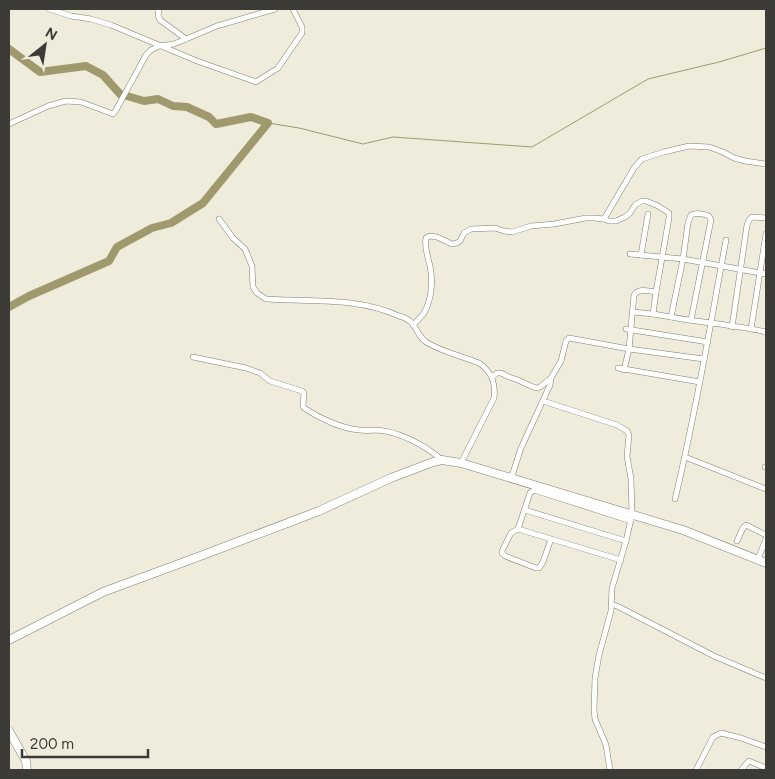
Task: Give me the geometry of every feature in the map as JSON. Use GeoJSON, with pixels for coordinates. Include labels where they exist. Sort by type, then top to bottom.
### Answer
{"type":"FeatureCollection","features":[{"type":"Feature","properties":{"kind":"street"},"geometry":{"type":"LineString","coordinates":[[49,9],[70,16],[112,25],[159,46],[254,82],[258,82],[278,68],[302,33],[302,27],[293,9]]}},
{"type":"Feature","properties":{"kind":"street"},"geometry":{"type":"LineString","coordinates":[[159,9],[158,15],[160,20],[186,39]]}},
{"type":"Feature","properties":{"kind":"street"},"geometry":{"type":"LineString","coordinates":[[9,124],[48,106],[66,101],[81,102],[112,114],[146,55],[151,50],[159,46],[174,44],[217,26],[273,9]]}},
{"type":"Feature","properties":{"kind":"street"},"geometry":{"type":"LineString","coordinates":[[604,218],[634,168],[642,159],[690,146],[709,147],[734,158],[766,164]]}},
{"type":"Feature","properties":{"kind":"street"},"geometry":{"type":"LineString","coordinates":[[413,325],[426,309],[432,286],[425,244],[426,238],[430,236],[437,237],[452,244],[460,241],[464,233],[471,230],[495,228],[512,232],[531,226],[594,218],[604,218],[609,221],[616,220],[625,217],[635,205],[642,202],[658,206],[669,213],[653,314]]}},
{"type":"Feature","properties":{"kind":"street"},"geometry":{"type":"LineString","coordinates":[[671,317],[690,218],[692,214],[699,213],[709,216],[711,220],[691,320]]}},
{"type":"Feature","properties":{"kind":"street"},"geometry":{"type":"LineString","coordinates":[[641,255],[648,214]]}},
{"type":"Feature","properties":{"kind":"street"},"geometry":{"type":"LineString","coordinates":[[732,326],[747,225],[752,217],[766,218]]}},
{"type":"Feature","properties":{"kind":"street"},"geometry":{"type":"LineString","coordinates":[[219,219],[230,234],[245,249],[252,266],[253,287],[266,298],[339,302],[379,308],[409,321],[426,342],[479,363],[484,367],[492,377],[494,398],[460,463]]}},
{"type":"Feature","properties":{"kind":"street"},"geometry":{"type":"LineString","coordinates":[[752,328],[763,273],[766,234]]}},
{"type":"Feature","properties":{"kind":"street"},"geometry":{"type":"LineString","coordinates":[[675,499],[708,342],[726,240]]}},
{"type":"Feature","properties":{"kind":"street"},"geometry":{"type":"LineString","coordinates":[[630,254],[682,259],[763,273]]}},
{"type":"Feature","properties":{"kind":"street"},"geometry":{"type":"LineString","coordinates":[[624,370],[629,349],[628,329],[634,295],[641,290],[656,292]]}},
{"type":"Feature","properties":{"kind":"street"},"geometry":{"type":"LineString","coordinates":[[632,312],[710,324],[752,328],[766,332]]}},
{"type":"Feature","properties":{"kind":"street"},"geometry":{"type":"LineString","coordinates":[[628,329],[708,342]]}},
{"type":"Feature","properties":{"kind":"street"},"geometry":{"type":"LineString","coordinates":[[492,377],[496,373],[501,373],[536,388],[540,387],[551,378],[561,362],[566,341],[569,338],[704,360]]}},
{"type":"Feature","properties":{"kind":"street"},"geometry":{"type":"LineString","coordinates":[[194,356],[260,373],[270,381],[302,391],[304,393],[303,406],[305,409],[339,426],[360,430],[375,430],[401,436],[430,450],[442,460]]}},
{"type":"Feature","properties":{"kind":"street"},"geometry":{"type":"LineString","coordinates":[[618,368],[700,382]]}},
{"type":"Feature","properties":{"kind":"street"},"geometry":{"type":"LineString","coordinates":[[511,479],[521,448],[550,385],[551,378]]}},
{"type":"Feature","properties":{"kind":"street"},"geometry":{"type":"LineString","coordinates":[[543,401],[617,425],[629,435],[627,456],[631,479],[631,518],[611,594],[611,611],[595,678],[595,719],[606,745],[610,770]]}},
{"type":"Feature","properties":{"kind":"street"},"geometry":{"type":"LineString","coordinates":[[685,457],[766,489]]}},
{"type":"Feature","properties":{"kind":"street"},"geometry":{"type":"LineString","coordinates":[[9,640],[104,592],[319,511],[391,478],[442,460],[460,463],[631,518]]}},
{"type":"Feature","properties":{"kind":"street"},"geometry":{"type":"LineString","coordinates":[[518,530],[530,493],[534,490],[631,518],[683,530],[766,563]]}},
{"type":"Feature","properties":{"kind":"street"},"geometry":{"type":"LineString","coordinates":[[525,510],[626,540]]}},
{"type":"Feature","properties":{"kind":"street"},"geometry":{"type":"LineString","coordinates":[[737,540],[746,525],[766,535]]}},
{"type":"Feature","properties":{"kind":"street"},"geometry":{"type":"LineString","coordinates":[[551,539],[539,568],[505,556],[502,553],[511,533],[518,530],[551,539],[620,560]]}},
{"type":"Feature","properties":{"kind":"street"},"geometry":{"type":"LineString","coordinates":[[758,559],[766,539]]}},
{"type":"Feature","properties":{"kind":"street"},"geometry":{"type":"LineString","coordinates":[[612,604],[714,656],[766,678]]}},
{"type":"Feature","properties":{"kind":"street"},"geometry":{"type":"LineString","coordinates":[[9,731],[26,761],[27,770]]}},
{"type":"Feature","properties":{"kind":"street"},"geometry":{"type":"LineString","coordinates":[[696,770],[713,737],[718,733],[741,738],[766,747]]}},
{"type":"Feature","properties":{"kind":"street"},"geometry":{"type":"LineString","coordinates":[[741,770],[749,761],[766,768]]}},
{"type":"Feature","properties":{"kind":"waterway"},"geometry":{"type":"LineString","coordinates":[[268,123],[299,128],[363,144],[393,137],[532,147],[648,79],[719,62],[766,48]]}},
{"type":"Feature","properties":{"kind":"waterway"},"geometry":{"type":"LineString","coordinates":[[9,49],[40,72],[86,66],[103,75],[120,94],[144,101],[158,99],[173,106],[187,107],[209,117],[216,124],[251,117],[268,123],[203,203],[171,223],[152,228],[117,247],[109,261],[29,296],[9,307]]}}]}
